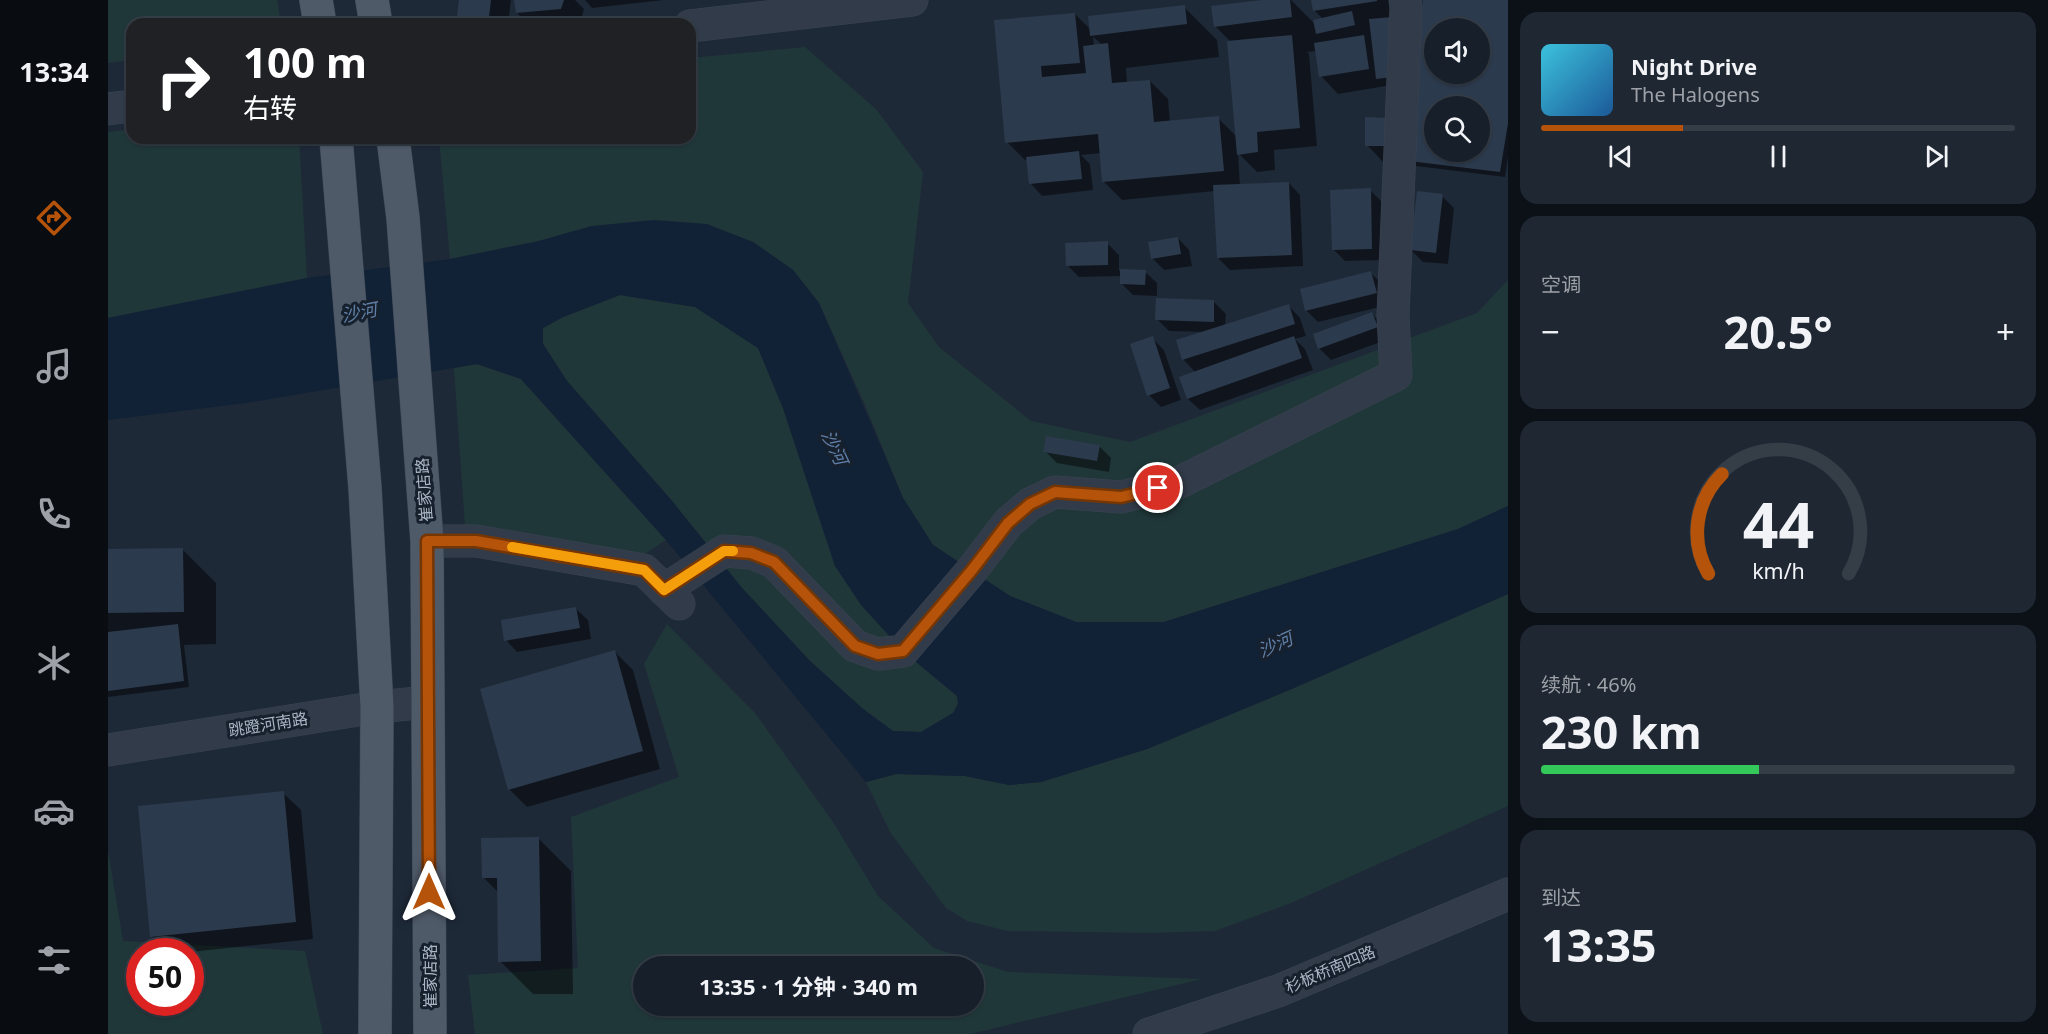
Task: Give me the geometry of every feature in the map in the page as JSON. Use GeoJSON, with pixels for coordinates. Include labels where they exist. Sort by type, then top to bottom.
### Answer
{"type":"FeatureCollection","features":[{"type":"Feature","properties":{"kind":"main road"},"geometry":{"type":"LineString","coordinates":[[316,0],[319,18]]}},
{"type":"Feature","properties":{"kind":"main road"},"geometry":{"type":"LineString","coordinates":[[372,0],[375,18]]}},
{"type":"Feature","properties":{"kind":"main road","name":"崔家店路"},"geometry":{"type":"LineString","coordinates":[[395,151],[427,541],[430,1034]]}},
{"type":"Feature","properties":{"kind":"main road"},"geometry":{"type":"LineString","coordinates":[[338,153],[364,488],[377,707],[375,1034]]}},
{"type":"Feature","properties":{"kind":"street"},"geometry":{"type":"LineString","coordinates":[[696,25],[912,0]]}},
{"type":"Feature","properties":{"kind":"street"},"geometry":{"type":"LineString","coordinates":[[427,541],[476,541],[644,570],[675,592],[724,551],[751,553],[774,562],[855,646],[878,654],[903,651],[972,570],[1008,523],[1030,504],[1055,492],[1121,497],[1176,484],[1396,375],[1393,315],[1405,0]]}},
{"type":"Feature","properties":{"kind":"street"},"geometry":{"type":"LineString","coordinates":[[108,109],[126,107]]}},
{"type":"Feature","properties":{"kind":"street","name":"跳蹬河南路"},"geometry":{"type":"LineString","coordinates":[[108,750],[377,707],[428,702]]}},
{"type":"Feature","properties":{"kind":"street","name":"杉板桥南四路"},"geometry":{"type":"LineString","coordinates":[[1149,1034],[1278,991],[1508,894]]}},
{"type":"Feature","properties":{"kind":"green space"},"geometry":{"type":"Polygon","coordinates":[[[108,0],[277,0],[280,18],[126,18],[126,61],[108,63],[108,0]]]}},
{"type":"Feature","properties":{"kind":"green space"},"geometry":{"type":"Polygon","coordinates":[[[805,47],[876,109],[923,172],[908,303],[939,347],[1031,421],[1130,442],[1477,313],[1508,280],[1508,506],[1458,529],[1164,622],[1076,622],[1010,596],[933,545],[903,498],[865,405],[819,303],[793,270],[753,242],[592,226],[539,241],[450,259],[440,144],[696,144],[696,57],[805,47]]]}},
{"type":"Feature","properties":{"kind":"green space"},"geometry":{"type":"Polygon","coordinates":[[[126,130],[126,144],[299,144],[307,278],[108,318],[108,132],[126,130]]]}},
{"type":"Feature","properties":{"kind":"green space"},"geometry":{"type":"Polygon","coordinates":[[[620,295],[695,307],[758,348],[783,408],[835,566],[903,651],[957,696],[958,704],[953,713],[921,732],[893,731],[863,709],[810,661],[742,588],[672,501],[567,381],[543,344],[543,328],[563,317],[620,295]]]}},
{"type":"Feature","properties":{"kind":"green space"},"geometry":{"type":"Polygon","coordinates":[[[477,364],[521,379],[666,540],[643,555],[465,526],[454,368],[477,364]]]}},
{"type":"Feature","properties":{"kind":"green space"},"geometry":{"type":"Polygon","coordinates":[[[1508,594],[1508,806],[1291,903],[1215,931],[1148,933],[1008,931],[967,921],[946,908],[890,832],[866,782],[896,774],[965,776],[1009,785],[1041,782],[1147,749],[1294,688],[1508,594]]]}},
{"type":"Feature","properties":{"kind":"green space"},"geometry":{"type":"Polygon","coordinates":[[[667,624],[755,713],[833,822],[878,896],[934,948],[959,956],[633,956],[633,1016],[984,1016],[984,964],[1008,972],[1202,979],[970,1034],[475,1034],[468,975],[578,968],[571,817],[679,777],[644,664],[667,624]]]}},
{"type":"Feature","properties":{"kind":"green space"},"geometry":{"type":"Polygon","coordinates":[[[108,851],[123,941],[126,941],[126,1016],[204,1016],[204,945],[305,951],[323,1034],[108,1034],[108,851]]]}},
{"type":"Feature","properties":{"kind":"water","name":"沙河"},"geometry":{"type":"Polygon","coordinates":[[[654,220],[707,224],[753,242],[793,270],[819,303],[903,498],[933,545],[1010,596],[1076,622],[1164,622],[1458,529],[1508,506],[1508,594],[1294,688],[1147,749],[1041,782],[1009,785],[965,776],[896,774],[866,782],[666,540],[521,379],[477,364],[246,403],[108,420],[108,318],[307,278],[450,259],[539,241],[592,226],[654,220]],[[620,295],[563,317],[543,328],[543,344],[567,381],[672,501],[742,588],[810,661],[863,709],[893,731],[921,732],[953,713],[958,704],[957,696],[903,651],[861,605],[835,566],[783,408],[758,348],[695,307],[620,295]]]}},
{"type":"Feature","properties":{"kind":"building"},"geometry":{"type":"Polygon","coordinates":[[[459,0],[491,0],[489,17],[457,16],[459,0]]]}},
{"type":"Feature","properties":{"kind":"building"},"geometry":{"type":"Polygon","coordinates":[[[514,0],[564,0],[561,9],[516,13],[514,0]]]}},
{"type":"Feature","properties":{"kind":"building"},"geometry":{"type":"Polygon","coordinates":[[[1262,0],[1290,0],[1292,17],[1214,27],[1211,6],[1262,0]]]}},
{"type":"Feature","properties":{"kind":"building"},"geometry":{"type":"Polygon","coordinates":[[[1311,0],[1377,0],[1377,1],[1313,11],[1311,0]]]}},
{"type":"Feature","properties":{"kind":"building"},"geometry":{"type":"Polygon","coordinates":[[[1423,0],[1508,0],[1508,123],[1500,172],[1409,161],[1423,0]]]}},
{"type":"Feature","properties":{"kind":"building"},"geometry":{"type":"Polygon","coordinates":[[[1185,5],[1187,24],[1090,36],[1088,16],[1185,5]]]}},
{"type":"Feature","properties":{"kind":"building"},"geometry":{"type":"Polygon","coordinates":[[[1352,11],[1355,25],[1316,34],[1313,20],[1352,11]]]}},
{"type":"Feature","properties":{"kind":"building"},"geometry":{"type":"Polygon","coordinates":[[[1075,13],[1080,63],[1041,66],[1042,77],[1086,73],[1083,46],[1108,43],[1112,83],[1150,80],[1154,122],[1219,116],[1224,171],[1102,182],[1098,134],[1005,143],[994,20],[1075,13]]]}},
{"type":"Feature","properties":{"kind":"building"},"geometry":{"type":"Polygon","coordinates":[[[1393,17],[1400,76],[1376,79],[1369,19],[1393,17]]]}},
{"type":"Feature","properties":{"kind":"building"},"geometry":{"type":"Polygon","coordinates":[[[1292,35],[1300,128],[1257,132],[1258,152],[1237,155],[1227,41],[1292,35]]]}},
{"type":"Feature","properties":{"kind":"building"},"geometry":{"type":"Polygon","coordinates":[[[1364,35],[1369,69],[1319,77],[1314,43],[1364,35]]]}},
{"type":"Feature","properties":{"kind":"building"},"geometry":{"type":"Polygon","coordinates":[[[1365,117],[1388,118],[1387,146],[1365,146],[1365,117]]]}},
{"type":"Feature","properties":{"kind":"building"},"geometry":{"type":"Polygon","coordinates":[[[1079,151],[1082,179],[1029,184],[1026,157],[1079,151]]]}},
{"type":"Feature","properties":{"kind":"building"},"geometry":{"type":"Polygon","coordinates":[[[1289,182],[1292,255],[1217,258],[1213,185],[1289,182]]]}},
{"type":"Feature","properties":{"kind":"building"},"geometry":{"type":"Polygon","coordinates":[[[1371,188],[1372,249],[1332,250],[1330,190],[1371,188]]]}},
{"type":"Feature","properties":{"kind":"building"},"geometry":{"type":"Polygon","coordinates":[[[1417,191],[1443,194],[1436,253],[1410,250],[1417,191]]]}},
{"type":"Feature","properties":{"kind":"building"},"geometry":{"type":"Polygon","coordinates":[[[1178,237],[1181,254],[1151,259],[1148,242],[1178,237]]]}},
{"type":"Feature","properties":{"kind":"building"},"geometry":{"type":"Polygon","coordinates":[[[1108,241],[1108,265],[1066,266],[1065,243],[1108,241]]]}},
{"type":"Feature","properties":{"kind":"building"},"geometry":{"type":"Polygon","coordinates":[[[1120,269],[1146,270],[1145,285],[1120,284],[1120,269]]]}},
{"type":"Feature","properties":{"kind":"building"},"geometry":{"type":"Polygon","coordinates":[[[1371,271],[1377,293],[1305,311],[1300,289],[1371,271]]]}},
{"type":"Feature","properties":{"kind":"building"},"geometry":{"type":"Polygon","coordinates":[[[1156,298],[1214,300],[1214,322],[1155,320],[1156,298]]]}},
{"type":"Feature","properties":{"kind":"building"},"geometry":{"type":"Polygon","coordinates":[[[1289,304],[1295,324],[1182,360],[1176,340],[1289,304]]]}},
{"type":"Feature","properties":{"kind":"building"},"geometry":{"type":"Polygon","coordinates":[[[1372,312],[1378,327],[1318,349],[1313,334],[1372,312]]]}},
{"type":"Feature","properties":{"kind":"building"},"geometry":{"type":"Polygon","coordinates":[[[1153,336],[1170,388],[1147,396],[1130,344],[1153,336]]]}},
{"type":"Feature","properties":{"kind":"building"},"geometry":{"type":"Polygon","coordinates":[[[1294,336],[1302,358],[1187,399],[1179,377],[1294,336]]]}},
{"type":"Feature","properties":{"kind":"building"},"geometry":{"type":"Polygon","coordinates":[[[1046,436],[1100,445],[1097,461],[1043,452],[1046,436]]]}},
{"type":"Feature","properties":{"kind":"building"},"geometry":{"type":"Polygon","coordinates":[[[183,548],[184,612],[108,613],[108,549],[183,548]]]}},
{"type":"Feature","properties":{"kind":"building"},"geometry":{"type":"Polygon","coordinates":[[[576,607],[580,628],[504,641],[501,620],[576,607]]]}},
{"type":"Feature","properties":{"kind":"building"},"geometry":{"type":"Polygon","coordinates":[[[178,624],[184,681],[108,691],[108,632],[178,624]]]}},
{"type":"Feature","properties":{"kind":"building"},"geometry":{"type":"Polygon","coordinates":[[[615,650],[643,751],[508,790],[480,689],[615,650]]]}},
{"type":"Feature","properties":{"kind":"building"},"geometry":{"type":"Polygon","coordinates":[[[284,791],[296,922],[150,937],[138,806],[284,791]]]}},
{"type":"Feature","properties":{"kind":"building"},"geometry":{"type":"Polygon","coordinates":[[[539,837],[541,961],[498,962],[497,878],[482,878],[481,838],[539,837]]]}},
{"type":"Feature","properties":{"kind":"slow traffic"},"geometry":{"type":"LineString","coordinates":[[512,547],[644,570],[664,590],[724,551],[733,551]]}},
{"type":"Feature","properties":{"kind":"route"},"geometry":{"type":"LineString","coordinates":[[429,892],[427,541],[476,541],[644,570],[664,590],[724,551],[751,553],[774,562],[855,646],[878,654],[903,651],[972,570],[1008,523],[1030,504],[1055,492],[1121,497],[1158,488]]}}]}
